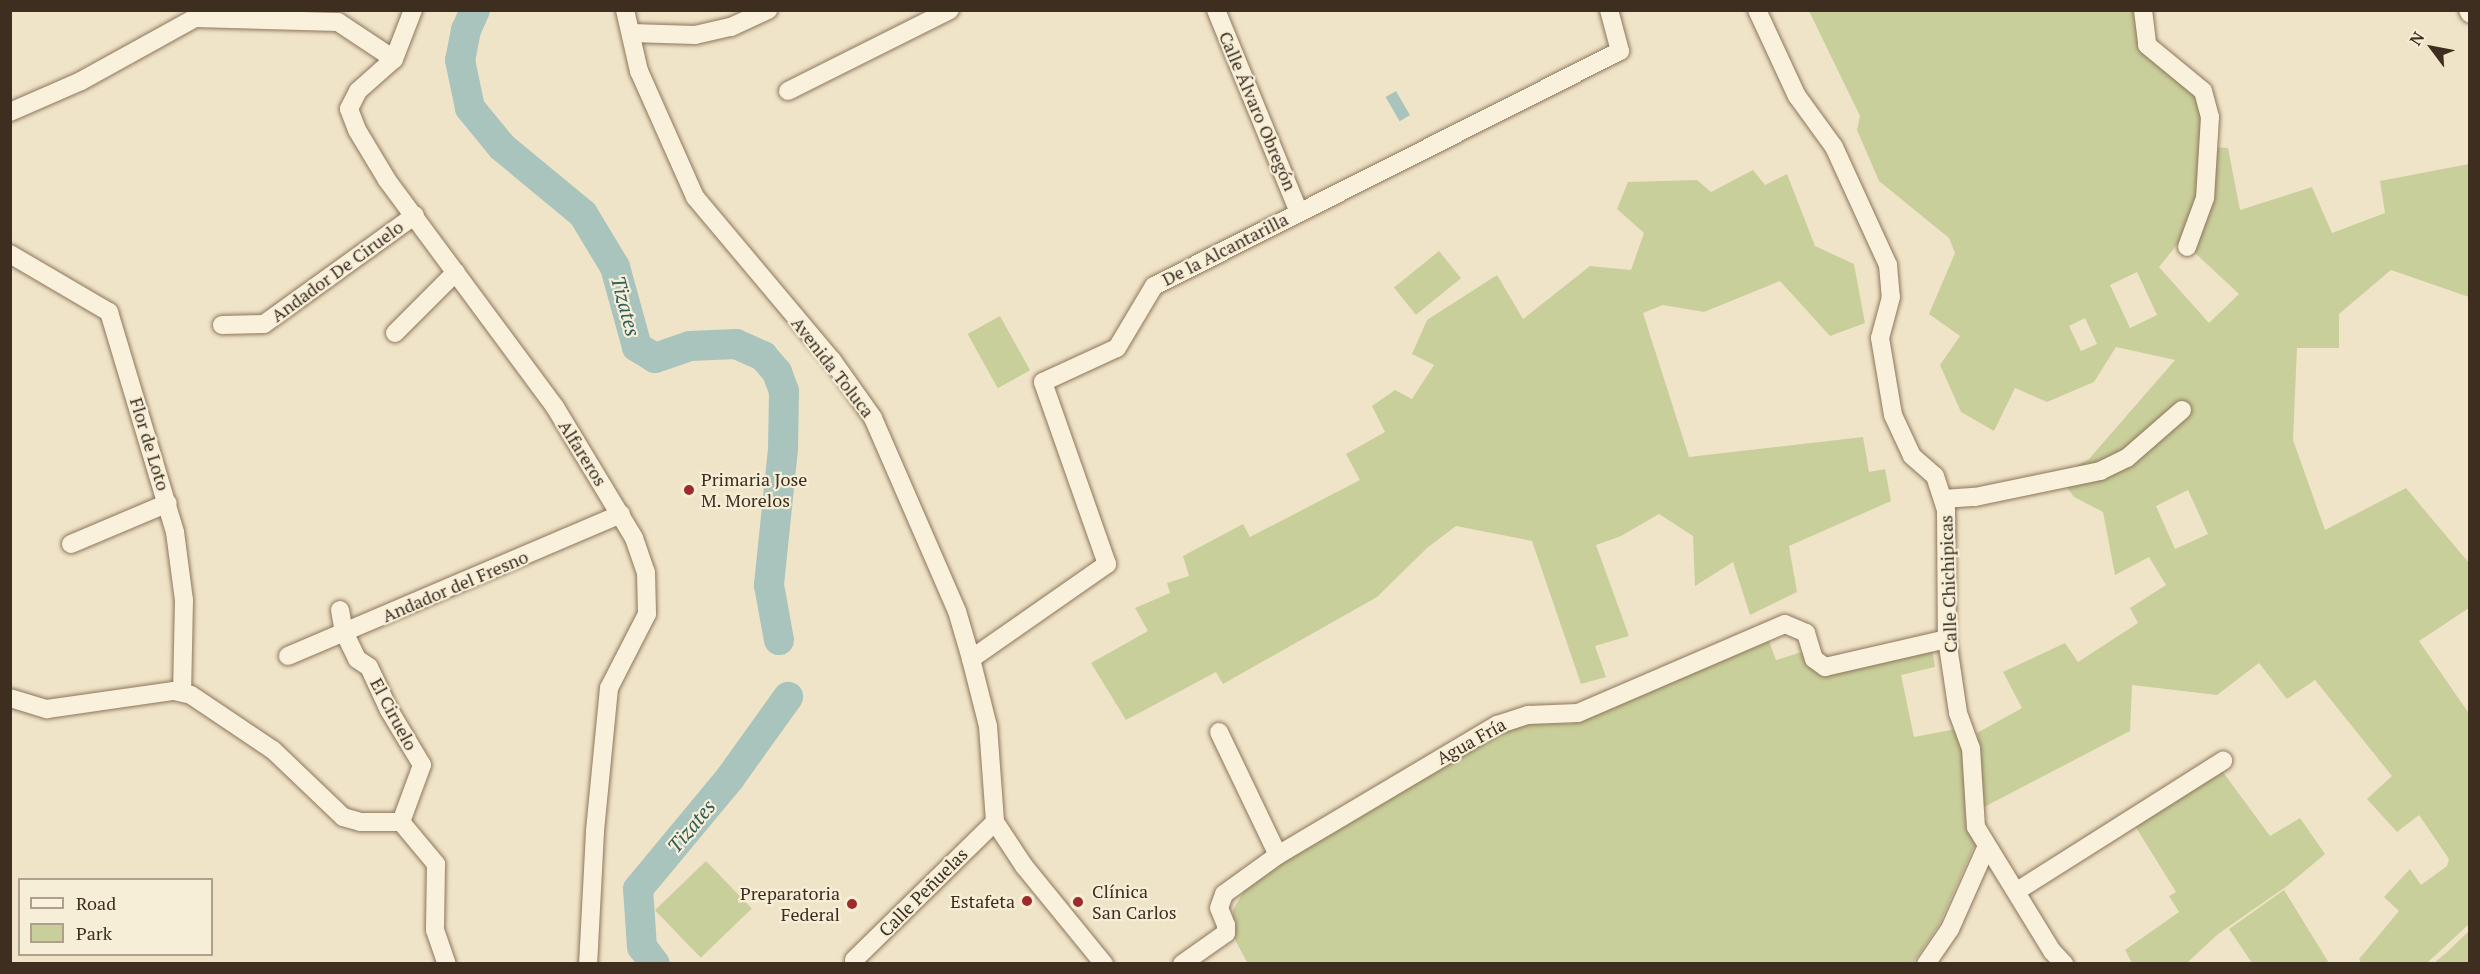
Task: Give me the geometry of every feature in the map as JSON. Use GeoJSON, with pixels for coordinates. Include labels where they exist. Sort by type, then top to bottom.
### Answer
{"type":"FeatureCollection","features":[{"type":"Feature","properties":{"kind":"street","name":"Alfareros"},"geometry":{"type":"LineString","coordinates":[[413,10],[394,59],[358,91],[349,109],[357,130],[387,180],[555,407],[621,514],[646,572],[649,604],[609,688],[595,832],[588,963]]}},
{"type":"Feature","properties":{"kind":"street","name":"Avenida Toluca"},"geometry":{"type":"LineString","coordinates":[[625,10],[643,80],[695,197],[832,360],[873,418],[957,612],[988,726],[995,822]]}},
{"type":"Feature","properties":{"kind":"street"},"geometry":{"type":"LineString","coordinates":[[631,33],[695,35],[730,27],[768,10]]}},
{"type":"Feature","properties":{"kind":"street"},"geometry":{"type":"LineString","coordinates":[[788,91],[950,10]]}},
{"type":"Feature","properties":{"kind":"street","name":"Calle Álvaro Obregón"},"geometry":{"type":"LineString","coordinates":[[1216,10],[1299,212]]}},
{"type":"Feature","properties":{"kind":"street","name":"De la Alcantarilla"},"geometry":{"type":"LineString","coordinates":[[971,659],[1107,564],[1043,382],[1117,348],[1154,286],[1620,51],[1609,10]]}},
{"type":"Feature","properties":{"kind":"street","name":"Calle Chichipicas"},"geometry":{"type":"LineString","coordinates":[[1757,10],[1797,96],[1834,147],[1888,265],[1891,297],[1880,338],[1893,415],[1901,438],[1912,456],[1935,476],[1943,499],[1947,639],[1958,713],[1971,748],[1976,827],[1986,848],[2018,891],[2052,951],[2064,963]]}},
{"type":"Feature","properties":{"kind":"street"},"geometry":{"type":"LineString","coordinates":[[2143,10],[2147,45],[2203,91],[2210,117],[2205,198],[2187,247]]}},
{"type":"Feature","properties":{"kind":"street"},"geometry":{"type":"LineString","coordinates":[[10,112],[81,81],[195,18],[338,22],[394,59]]}},
{"type":"Feature","properties":{"kind":"street","name":"Andador De Ciruelo"},"geometry":{"type":"LineString","coordinates":[[222,326],[264,324],[415,215]]}},
{"type":"Feature","properties":{"kind":"street","name":"Flor de Loto"},"geometry":{"type":"LineString","coordinates":[[10,254],[109,312],[168,503],[184,600],[182,692]]}},
{"type":"Feature","properties":{"kind":"street"},"geometry":{"type":"LineString","coordinates":[[395,333],[456,272]]}},
{"type":"Feature","properties":{"kind":"street"},"geometry":{"type":"LineString","coordinates":[[1943,499],[1975,497],[2100,471],[2127,458],[2182,410]]}},
{"type":"Feature","properties":{"kind":"street"},"geometry":{"type":"LineString","coordinates":[[71,544],[168,503]]}},
{"type":"Feature","properties":{"kind":"street","name":"Andador del Fresno"},"geometry":{"type":"LineString","coordinates":[[288,656],[621,514]]}},
{"type":"Feature","properties":{"kind":"street","name":"El Ciruelo"},"geometry":{"type":"LineString","coordinates":[[340,610],[344,633],[357,659],[369,667],[388,710],[422,765],[401,822]]}},
{"type":"Feature","properties":{"kind":"street","name":"Agua Fría"},"geometry":{"type":"LineString","coordinates":[[1182,963],[1223,938],[1227,929],[1219,908],[1221,898],[1278,855],[1497,724],[1528,715],[1578,713],[1789,623],[1802,630],[1814,659],[1829,668],[1947,639]]}},
{"type":"Feature","properties":{"kind":"street"},"geometry":{"type":"LineString","coordinates":[[10,698],[47,709],[182,692],[273,750],[343,817],[360,822],[401,822],[436,864],[435,930],[447,963]]}},
{"type":"Feature","properties":{"kind":"street"},"geometry":{"type":"LineString","coordinates":[[1219,732],[1278,855]]}},
{"type":"Feature","properties":{"kind":"street"},"geometry":{"type":"LineString","coordinates":[[2018,891],[2223,761]]}},
{"type":"Feature","properties":{"kind":"street"},"geometry":{"type":"LineString","coordinates":[[995,822],[1024,866],[1104,963]]}},
{"type":"Feature","properties":{"kind":"street","name":"Calle Peñuelas"},"geometry":{"type":"LineString","coordinates":[[856,963],[854,960],[995,822]]}},
{"type":"Feature","properties":{"kind":"street"},"geometry":{"type":"LineString","coordinates":[[1926,963],[1950,929],[1986,848]]}},
{"type":"Feature","properties":{"kind":"green space"},"geometry":{"type":"Polygon","coordinates":[[[1809,11],[2140,11],[2144,46],[2200,92],[2207,124],[2203,197],[2189,230],[2159,267],[2209,323],[2239,294],[2194,252],[2195,233],[2207,200],[2211,147],[2228,148],[2240,210],[2312,187],[2332,233],[2385,213],[2380,181],[2469,164],[2469,297],[2391,270],[2339,314],[2339,348],[2297,348],[2293,440],[2325,530],[2406,488],[2469,563],[2469,608],[2419,641],[2470,715],[2469,924],[2427,963],[2361,963],[2359,959],[2399,911],[2384,897],[2410,869],[2421,885],[2447,866],[2449,859],[2419,815],[2397,832],[2367,799],[2392,776],[2315,680],[2287,699],[2259,663],[2217,695],[2132,685],[2130,731],[1984,807],[1977,733],[2022,708],[2003,672],[2065,643],[2078,662],[2138,623],[2130,608],[2166,585],[2149,557],[2115,575],[2103,512],[2074,497],[2058,476],[2089,459],[2175,360],[2116,347],[2094,382],[2047,402],[2015,388],[1994,431],[1961,412],[1940,365],[1960,336],[1929,314],[1955,253],[1949,238],[1879,181],[1857,130],[1860,116],[1809,11]],[[2137,272],[2110,285],[2130,328],[2157,315],[2137,272]],[[2085,318],[2069,326],[2081,351],[2097,344],[2085,318]],[[2188,490],[2156,506],[2175,549],[2208,534],[2188,490]]]}},
{"type":"Feature","properties":{"kind":"green space"},"geometry":{"type":"Polygon","coordinates":[[[1753,170],[1765,185],[1787,174],[1815,246],[1854,264],[1865,323],[1830,336],[1780,281],[1704,312],[1663,305],[1643,313],[1689,457],[1863,437],[1869,472],[1885,469],[1891,501],[1789,546],[1797,592],[1750,615],[1733,562],[1695,586],[1693,536],[1659,514],[1621,536],[1596,545],[1629,636],[1595,646],[1606,677],[1581,684],[1532,541],[1456,526],[1427,548],[1377,597],[1223,684],[1216,672],[1126,720],[1091,663],[1148,631],[1135,608],[1170,593],[1167,583],[1189,576],[1183,556],[1243,524],[1250,537],[1360,480],[1346,454],[1385,432],[1372,406],[1395,390],[1412,399],[1434,365],[1412,354],[1427,320],[1497,275],[1523,319],[1590,266],[1631,270],[1644,233],[1617,209],[1628,182],[1697,180],[1711,192],[1753,170]]]}},
{"type":"Feature","properties":{"kind":"green space"},"geometry":{"type":"Polygon","coordinates":[[[1439,251],[1461,278],[1416,315],[1394,288],[1439,251]]]}},
{"type":"Feature","properties":{"kind":"green space"},"geometry":{"type":"Polygon","coordinates":[[[1000,316],[1030,370],[998,388],[968,334],[1000,316]]]}},
{"type":"Feature","properties":{"kind":"green space"},"geometry":{"type":"Polygon","coordinates":[[[1769,641],[1776,660],[1805,651],[1807,661],[1932,648],[1935,667],[1901,675],[1914,737],[1956,729],[1963,746],[1966,827],[1975,844],[1939,925],[1913,963],[1248,964],[1233,936],[1233,910],[1244,891],[1283,862],[1500,733],[1529,723],[1571,724],[1769,641]]]}},
{"type":"Feature","properties":{"kind":"green space"},"geometry":{"type":"Polygon","coordinates":[[[2220,768],[2270,836],[2300,818],[2325,854],[2287,886],[2218,934],[2187,963],[2132,963],[2125,950],[2179,912],[2169,896],[2176,892],[2132,821],[2220,768]]]}},
{"type":"Feature","properties":{"kind":"green space"},"geometry":{"type":"Polygon","coordinates":[[[706,861],[752,908],[701,958],[655,910],[706,861]]]}},
{"type":"Feature","properties":{"kind":"green space"},"geometry":{"type":"Polygon","coordinates":[[[2284,890],[2329,963],[2252,963],[2229,929],[2284,890]]]}},
{"type":"Feature","properties":{"kind":"green space"},"geometry":{"type":"Polygon","coordinates":[[[2469,931],[2469,963],[2434,963],[2447,952],[2469,931]]]}},
{"type":"Feature","properties":{"kind":"water"},"geometry":{"type":"Polygon","coordinates":[[[1396,91],[1410,115],[1400,121],[1386,97],[1396,91]]]}},
{"type":"Feature","properties":{"kind":"waterway","name":"Tizates"},"geometry":{"type":"LineString","coordinates":[[475,10],[466,30],[460,60],[470,108],[502,147],[583,214],[615,267],[637,347],[655,358],[690,346],[736,344],[763,356],[777,372],[784,391],[783,449],[769,585],[779,640]]}},
{"type":"Feature","properties":{"kind":"waterway","name":"Tizates"},"geometry":{"type":"LineString","coordinates":[[655,964],[642,947],[638,889],[730,778],[788,697]]}},
{"type":"Feature","properties":{"kind":"place","name":"Primaria Jose M. Morelos"},"geometry":{"type":"Point","coordinates":[689,490]}},
{"type":"Feature","properties":{"kind":"place","name":"Estafeta"},"geometry":{"type":"Point","coordinates":[1027,901]}},
{"type":"Feature","properties":{"kind":"place","name":"Clínica San Carlos"},"geometry":{"type":"Point","coordinates":[1078,902]}},
{"type":"Feature","properties":{"kind":"place","name":"Preparatoria Federal"},"geometry":{"type":"Point","coordinates":[852,904]}}]}
